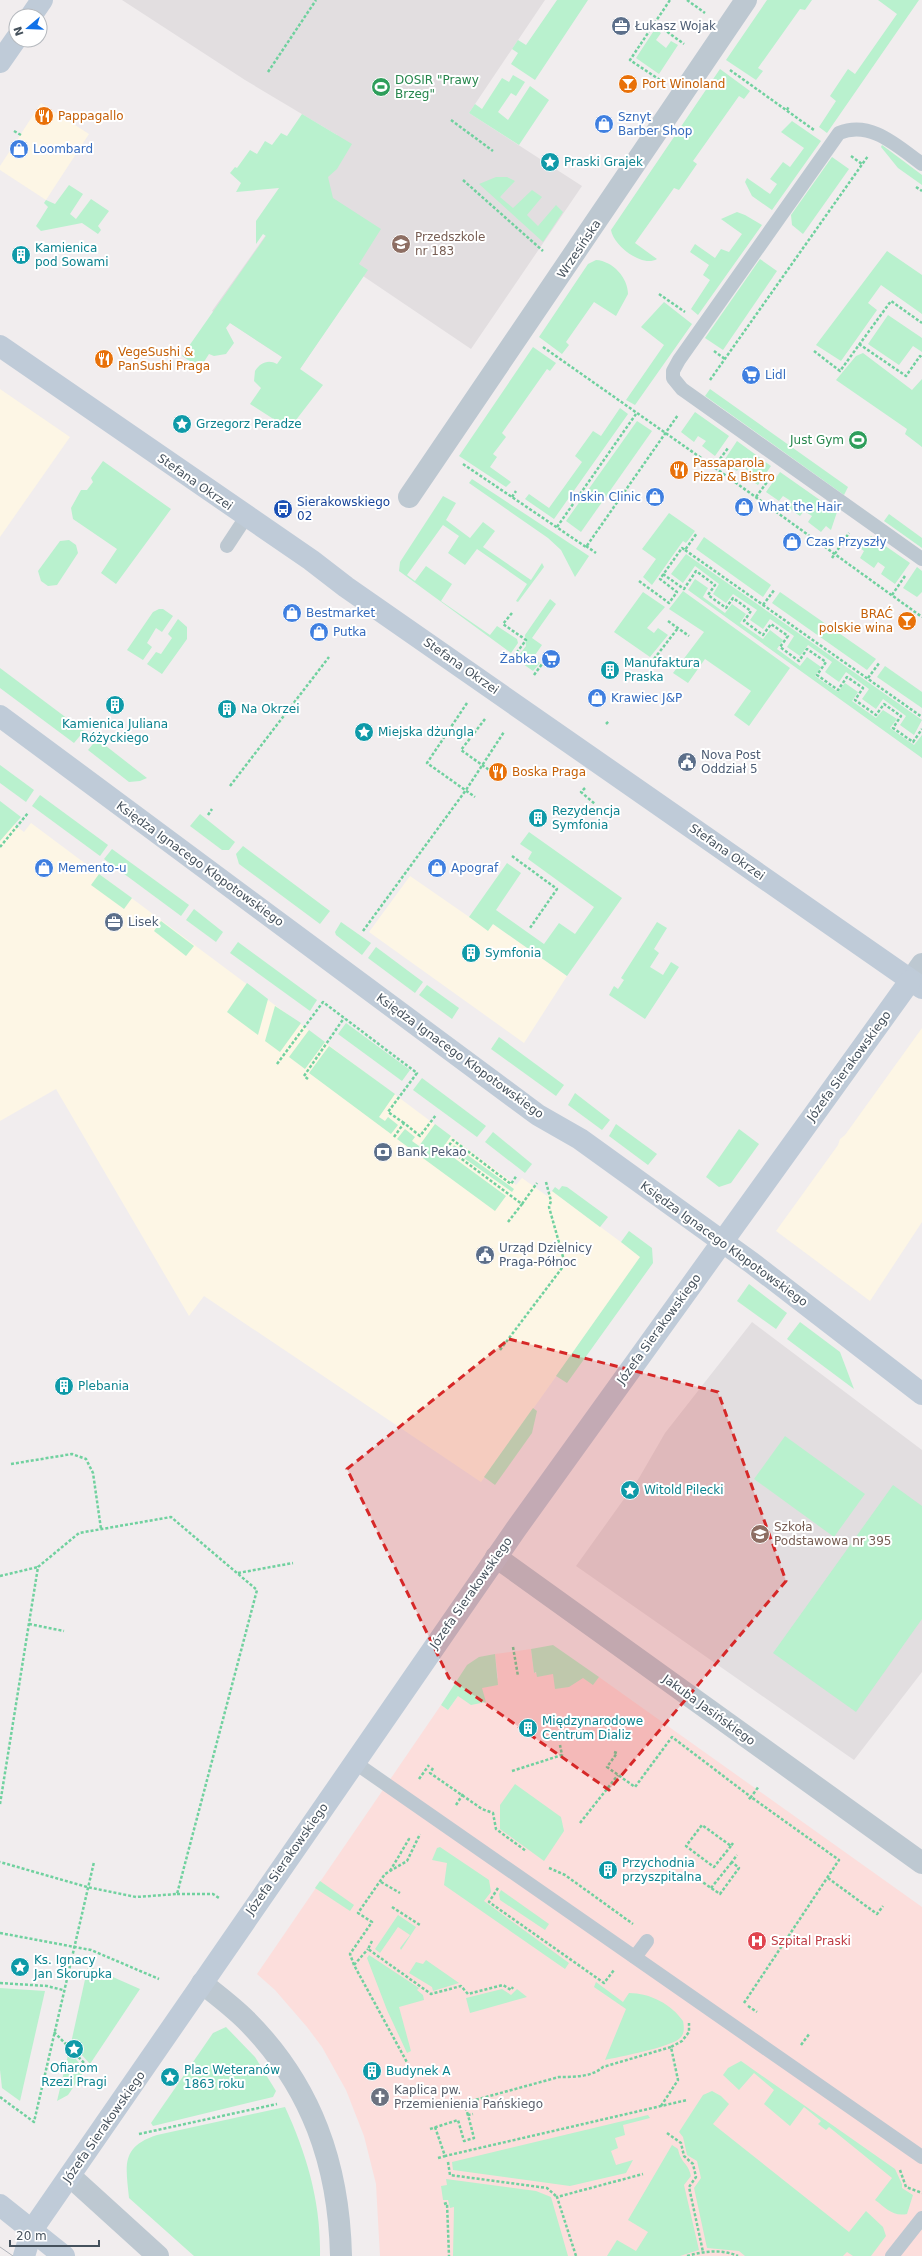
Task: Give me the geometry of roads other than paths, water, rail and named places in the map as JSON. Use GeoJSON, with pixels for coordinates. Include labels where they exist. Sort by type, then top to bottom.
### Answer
{"type":"FeatureCollection","features":[{"type":"Feature","properties":{"kind":"street","name":"Wrzesińska"},"geometry":{"type":"LineString","coordinates":[[410,497],[710,56],[746,0]]}},
{"type":"Feature","properties":{"kind":"street"},"geometry":{"type":"LineString","coordinates":[[0,62],[10,48]]}},
{"type":"Feature","properties":{"kind":"street","name":"Stefana Okrzei"},"geometry":{"type":"LineString","coordinates":[[0,346],[246,517],[311,560],[346,587],[918,978]]}},
{"type":"Feature","properties":{"kind":"street","name":"Księdza Ignacego Kłopotowskiego"},"geometry":{"type":"LineString","coordinates":[[0,716],[538,1115],[580,1139],[722,1242],[922,1394]]}},
{"type":"Feature","properties":{"kind":"street","name":"Józefa Sierakowskiego"},"geometry":{"type":"LineString","coordinates":[[24,2256],[32,2230],[496,1557],[722,1242],[918,978]]}},
{"type":"Feature","properties":{"kind":"street","name":"Jakuba Jasińskiego"},"geometry":{"type":"LineString","coordinates":[[496,1557],[922,1862]]}},
{"type":"Feature","properties":{"kind":"street"},"geometry":{"type":"LineString","coordinates":[[202,1983],[246,2020],[262,2037],[288,2071],[308,2106],[332,2171],[339,2215],[340,2256]]}},
{"type":"Feature","properties":{"kind":"street"},"geometry":{"type":"LineString","coordinates":[[70,2176],[158,2256]]}},
{"type":"Feature","properties":{"kind":"street"},"geometry":{"type":"LineString","coordinates":[[0,2205],[64,2256]]}},
{"type":"Feature","properties":{"kind":"lane"},"geometry":{"type":"LineString","coordinates":[[922,164],[878,134],[863,128],[839,133],[703,325],[673,371],[673,378],[677,386],[922,559]]}},
{"type":"Feature","properties":{"kind":"lane"},"geometry":{"type":"LineString","coordinates":[[227,546],[246,517]]}},
{"type":"Feature","properties":{"kind":"lane"},"geometry":{"type":"LineString","coordinates":[[354,1762],[922,2157]]}},
{"type":"Feature","properties":{"kind":"lane"},"geometry":{"type":"LineString","coordinates":[[635,1958],[647,1941]]}},
{"type":"Feature","properties":{"kind":"lane"},"geometry":{"type":"LineString","coordinates":[[892,2256],[922,2218]]}},
{"type":"Feature","properties":{"kind":"tram line"},"geometry":{"type":"LineString","coordinates":[[0,2247],[13,2256]]}},
{"type":"Feature","properties":{"kind":"place","name":"Łukasz Wojak"},"geometry":{"type":"Point","coordinates":[621,26]}},
{"type":"Feature","properties":{"kind":"place","name":"Port Winoland"},"geometry":{"type":"Point","coordinates":[628,84]}},
{"type":"Feature","properties":{"kind":"place","name":"DOSIR \"Prawy Brzeg\""},"geometry":{"type":"Point","coordinates":[381,87]}},
{"type":"Feature","properties":{"kind":"place","name":"Pappagallo"},"geometry":{"type":"Point","coordinates":[44,116]}},
{"type":"Feature","properties":{"kind":"place","name":"Sznyt Barber Shop"},"geometry":{"type":"Point","coordinates":[604,124]}},
{"type":"Feature","properties":{"kind":"place","name":"Loombard"},"geometry":{"type":"Point","coordinates":[19,149]}},
{"type":"Feature","properties":{"kind":"place","name":"Praski Grajek"},"geometry":{"type":"Point","coordinates":[550,162]}},
{"type":"Feature","properties":{"kind":"place","name":"Przedszkole nr 183"},"geometry":{"type":"Point","coordinates":[401,244]}},
{"type":"Feature","properties":{"kind":"place","name":"Kamienica pod Sowami"},"geometry":{"type":"Point","coordinates":[21,255]}},
{"type":"Feature","properties":{"kind":"place","name":"VegeSushi & PanSushi Praga"},"geometry":{"type":"Point","coordinates":[104,359]}},
{"type":"Feature","properties":{"kind":"place","name":"Lidl"},"geometry":{"type":"Point","coordinates":[751,375]}},
{"type":"Feature","properties":{"kind":"place","name":"Grzegorz Peradze"},"geometry":{"type":"Point","coordinates":[182,424]}},
{"type":"Feature","properties":{"kind":"place","name":"Just Gym"},"geometry":{"type":"Point","coordinates":[858,440]}},
{"type":"Feature","properties":{"kind":"place","name":"Passaparola Pizza & Bistro"},"geometry":{"type":"Point","coordinates":[679,470]}},
{"type":"Feature","properties":{"kind":"place","name":"Inskin Clinic"},"geometry":{"type":"Point","coordinates":[655,497]}},
{"type":"Feature","properties":{"kind":"place","name":"What the Hair"},"geometry":{"type":"Point","coordinates":[744,507]}},
{"type":"Feature","properties":{"kind":"place","name":"Sierakowskiego 02"},"geometry":{"type":"Point","coordinates":[283,509]}},
{"type":"Feature","properties":{"kind":"place","name":"Czas Przyszły"},"geometry":{"type":"Point","coordinates":[792,542]}},
{"type":"Feature","properties":{"kind":"place","name":"Bestmarket"},"geometry":{"type":"Point","coordinates":[292,613]}},
{"type":"Feature","properties":{"kind":"place","name":"BRAĆ polskie wina"},"geometry":{"type":"Point","coordinates":[907,621]}},
{"type":"Feature","properties":{"kind":"place","name":"Putka"},"geometry":{"type":"Point","coordinates":[319,632]}},
{"type":"Feature","properties":{"kind":"place","name":"Żabka"},"geometry":{"type":"Point","coordinates":[551,659]}},
{"type":"Feature","properties":{"kind":"place","name":"Manufaktura Praska"},"geometry":{"type":"Point","coordinates":[610,670]}},
{"type":"Feature","properties":{"kind":"place","name":"Krawiec J&P"},"geometry":{"type":"Point","coordinates":[597,698]}},
{"type":"Feature","properties":{"kind":"place","name":"Kamienica Juliana Różyckiego"},"geometry":{"type":"Point","coordinates":[115,705]}},
{"type":"Feature","properties":{"kind":"place","name":"Na Okrzei"},"geometry":{"type":"Point","coordinates":[227,709]}},
{"type":"Feature","properties":{"kind":"place","name":"Miejska dżungla"},"geometry":{"type":"Point","coordinates":[364,732]}},
{"type":"Feature","properties":{"kind":"place","name":"Nova Post Oddział 5"},"geometry":{"type":"Point","coordinates":[687,762]}},
{"type":"Feature","properties":{"kind":"place","name":"Boska Praga"},"geometry":{"type":"Point","coordinates":[498,772]}},
{"type":"Feature","properties":{"kind":"place","name":"Rezydencja Symfonia"},"geometry":{"type":"Point","coordinates":[538,818]}},
{"type":"Feature","properties":{"kind":"place","name":"Memento-u"},"geometry":{"type":"Point","coordinates":[44,868]}},
{"type":"Feature","properties":{"kind":"place","name":"Apograf"},"geometry":{"type":"Point","coordinates":[437,868]}},
{"type":"Feature","properties":{"kind":"place","name":"Lisek"},"geometry":{"type":"Point","coordinates":[114,922]}},
{"type":"Feature","properties":{"kind":"place","name":"Symfonia"},"geometry":{"type":"Point","coordinates":[471,953]}},
{"type":"Feature","properties":{"kind":"place","name":"Bank Pekao"},"geometry":{"type":"Point","coordinates":[383,1152]}},
{"type":"Feature","properties":{"kind":"place","name":"Urząd Dzielnicy Praga-Północ"},"geometry":{"type":"Point","coordinates":[485,1255]}},
{"type":"Feature","properties":{"kind":"place","name":"Plebania"},"geometry":{"type":"Point","coordinates":[64,1386]}},
{"type":"Feature","properties":{"kind":"place","name":"Witold Pilecki"},"geometry":{"type":"Point","coordinates":[630,1490]}},
{"type":"Feature","properties":{"kind":"place","name":"Szkoła Podstawowa nr 395"},"geometry":{"type":"Point","coordinates":[760,1534]}},
{"type":"Feature","properties":{"kind":"place","name":"Międzynarodowe Centrum Dializ"},"geometry":{"type":"Point","coordinates":[528,1728]}},
{"type":"Feature","properties":{"kind":"place","name":"Przychodnia przyszpitalna"},"geometry":{"type":"Point","coordinates":[608,1870]}},
{"type":"Feature","properties":{"kind":"place","name":"Szpital Praski"},"geometry":{"type":"Point","coordinates":[757,1941]}},
{"type":"Feature","properties":{"kind":"place","name":"Ks. Ignacy Jan Skorupka"},"geometry":{"type":"Point","coordinates":[20,1967]}},
{"type":"Feature","properties":{"kind":"place","name":"Ofiarom Rzezi Pragi"},"geometry":{"type":"Point","coordinates":[74,2049]}},
{"type":"Feature","properties":{"kind":"place","name":"Budynek A"},"geometry":{"type":"Point","coordinates":[372,2071]}},
{"type":"Feature","properties":{"kind":"place","name":"Plac Weteranów 1863 roku"},"geometry":{"type":"Point","coordinates":[170,2077]}},
{"type":"Feature","properties":{"kind":"place","name":"Kaplica pw. Przemienienia Pańskiego"},"geometry":{"type":"Point","coordinates":[380,2097]}}]}
